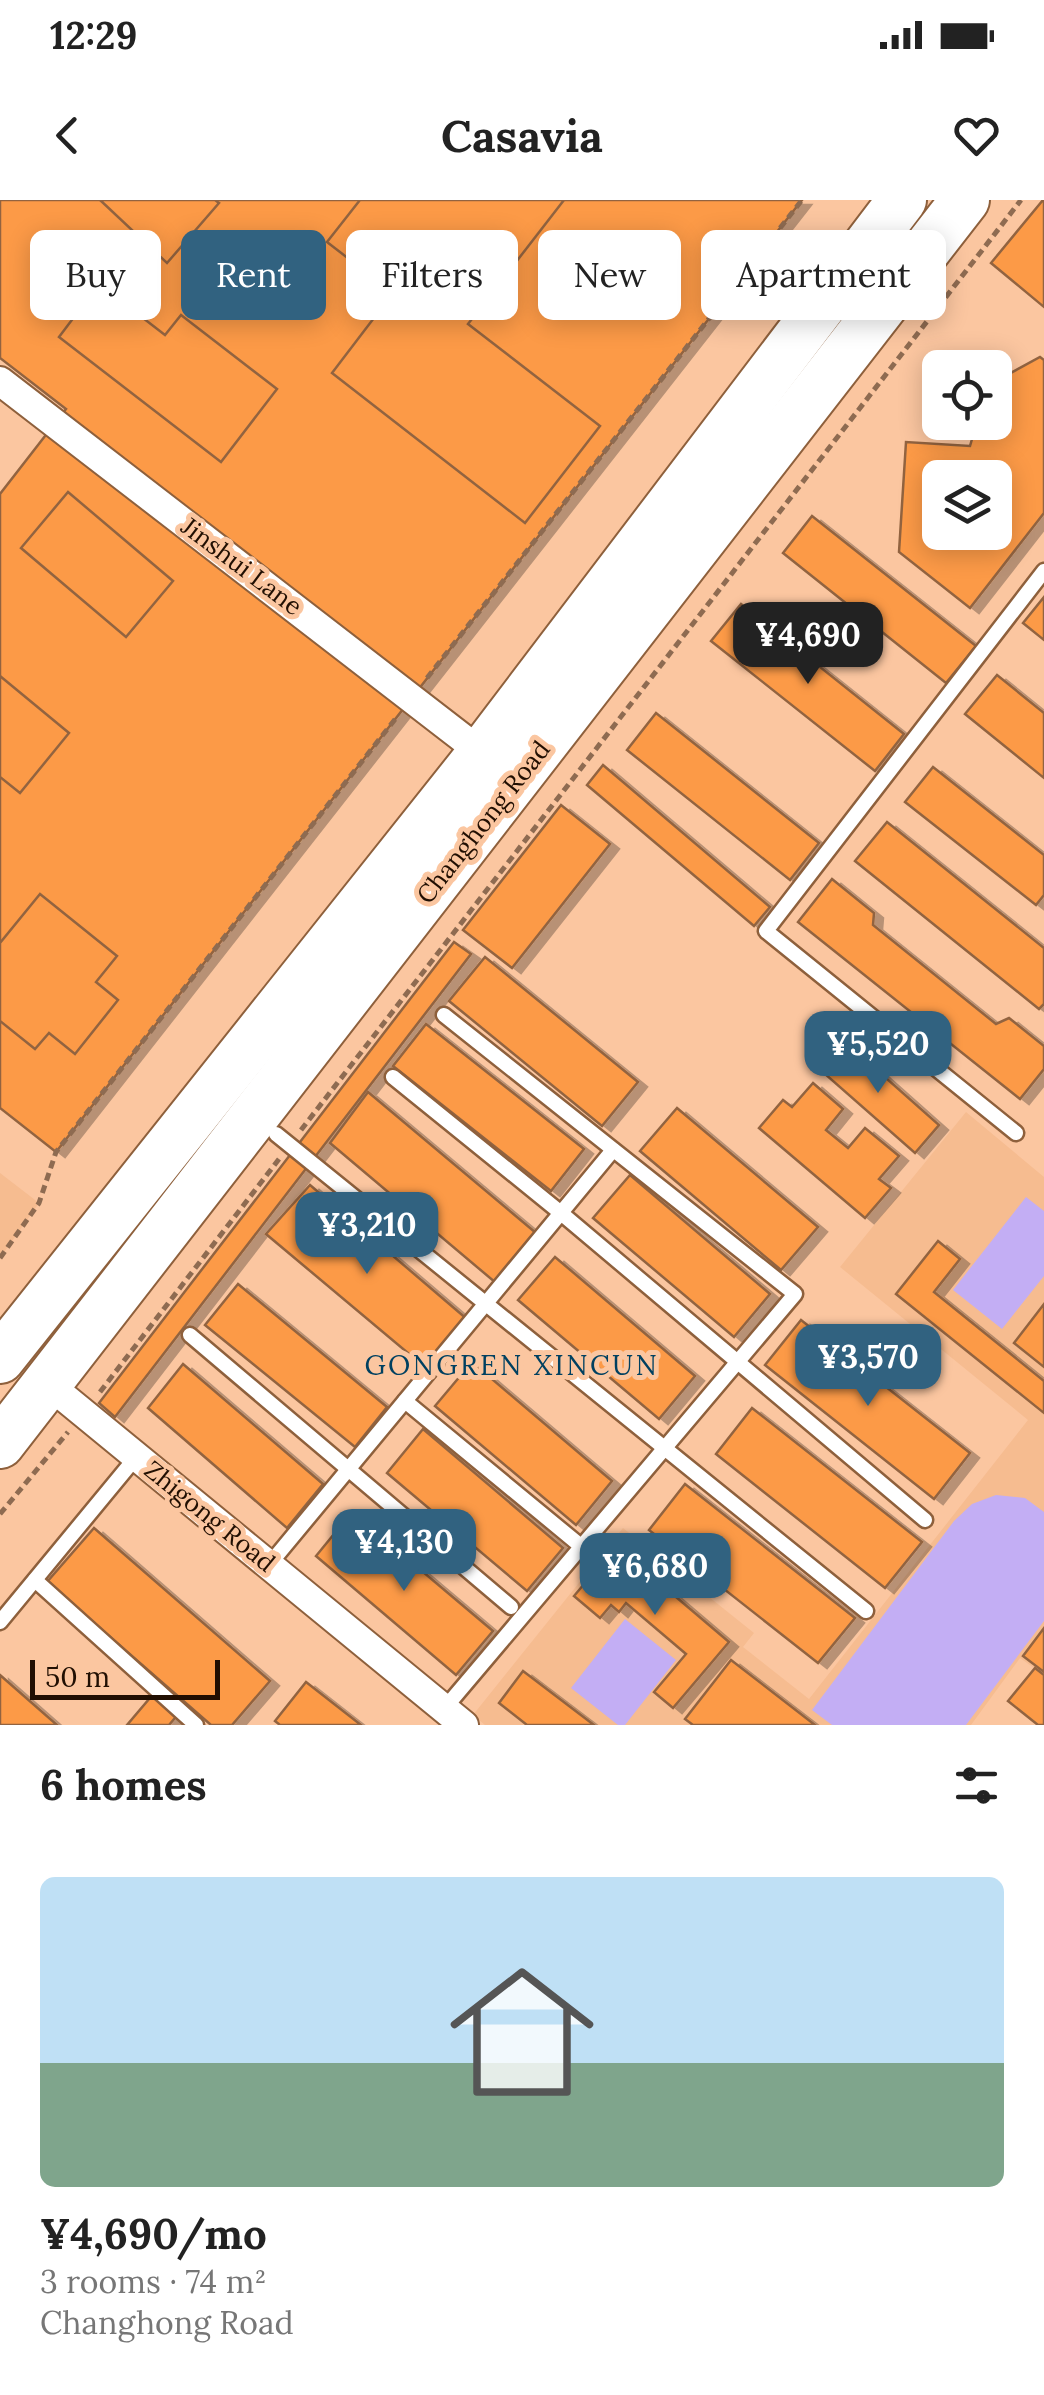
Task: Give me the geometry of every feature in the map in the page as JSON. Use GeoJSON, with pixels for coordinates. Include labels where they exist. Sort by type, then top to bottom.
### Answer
{"type":"FeatureCollection","features":[{"type":"Feature","properties":{"kind":"highway","name":"Changhong Road"},"geometry":{"type":"LineString","coordinates":[[942,230],[965,200]]}},
{"type":"Feature","properties":{"kind":"highway","name":"Changhong Road"},"geometry":{"type":"LineString","coordinates":[[0,1359],[482,753],[888,218]]}},
{"type":"Feature","properties":{"kind":"highway","name":"Changhong Road"},"geometry":{"type":"LineString","coordinates":[[0,1444],[66,1398],[874,320]]}},
{"type":"Feature","properties":{"kind":"street","name":"Jinshui Lane"},"geometry":{"type":"LineString","coordinates":[[0,381],[482,753]]}},
{"type":"Feature","properties":{"kind":"street","name":"Zhigong Road"},"geometry":{"type":"LineString","coordinates":[[66,1398],[454,1717]]}},
{"type":"Feature","properties":{"kind":"lane"},"geometry":{"type":"LineString","coordinates":[[1016,1132],[766,930],[1044,572]]}},
{"type":"Feature","properties":{"kind":"lane"},"geometry":{"type":"LineString","coordinates":[[444,1015],[795,1294],[582,1546],[454,1717]]}},
{"type":"Feature","properties":{"kind":"lane"},"geometry":{"type":"LineString","coordinates":[[393,1077],[925,1520]]}},
{"type":"Feature","properties":{"kind":"lane"},"geometry":{"type":"LineString","coordinates":[[276,1134],[866,1611]]}},
{"type":"Feature","properties":{"kind":"lane"},"geometry":{"type":"LineString","coordinates":[[278,1554],[613,1150]]}},
{"type":"Feature","properties":{"kind":"lane"},"geometry":{"type":"LineString","coordinates":[[190,1334],[511,1608]]}},
{"type":"Feature","properties":{"kind":"lane"},"geometry":{"type":"LineString","coordinates":[[406,1401],[582,1546]]}},
{"type":"Feature","properties":{"kind":"lane"},"geometry":{"type":"LineString","coordinates":[[0,1622],[137,1456]]}},
{"type":"Feature","properties":{"kind":"lane"},"geometry":{"type":"LineString","coordinates":[[35,1580],[196,1725]]}},
{"type":"Feature","properties":{"kind":"path"},"geometry":{"type":"LineString","coordinates":[[0,1258],[39,1202],[56,1152],[802,200]]}},
{"type":"Feature","properties":{"kind":"path"},"geometry":{"type":"LineString","coordinates":[[0,1514],[66,1398],[290,1145],[1021,200]]}},
{"type":"Feature","properties":{"kind":"shaded area"},"geometry":{"type":"Polygon","coordinates":[[[966,1112],[1044,1177],[1044,1675],[1020,1658],[971,1725],[485,1725],[473,1715],[623,1528],[754,1633],[743,1647],[809,1699],[1028,1420],[840,1267],[966,1112]]]}},
{"type":"Feature","properties":{"kind":"shaded area"},"geometry":{"type":"Polygon","coordinates":[[[0,1173],[39,1203],[0,1258],[0,1173]]]}},
{"type":"Feature","properties":{"kind":"shaded area"},"geometry":{"type":"Polygon","coordinates":[[[1026,1197],[1044,1211],[1044,1276],[1002,1329],[953,1290],[1026,1197]]]}},
{"type":"Feature","properties":{"kind":"shaded area"},"geometry":{"type":"Polygon","coordinates":[[[996,1495],[1025,1498],[1044,1512],[1044,1621],[966,1725],[832,1725],[812,1710],[954,1521],[972,1504],[996,1495]]]}},
{"type":"Feature","properties":{"kind":"shaded area"},"geometry":{"type":"Polygon","coordinates":[[[625,1619],[676,1660],[625,1725],[618,1725],[571,1688],[625,1619]]]}},
{"type":"Feature","properties":{"kind":"building"},"geometry":{"type":"Polygon","coordinates":[[[0,200],[802,200],[778,230],[701,230],[701,320],[708,320],[56,1152],[0,1108],[0,494],[66,409],[0,358],[0,200]]]}},
{"type":"Feature","properties":{"kind":"building"},"geometry":{"type":"Polygon","coordinates":[[[100,200],[219,203],[196,230],[181,230],[181,247],[167,263],[161,257],[161,230],[132,230],[100,200]]]}},
{"type":"Feature","properties":{"kind":"building"},"geometry":{"type":"Polygon","coordinates":[[[360,200],[564,200],[518,259],[518,230],[346,230],[346,257],[327,242],[360,200]]]}},
{"type":"Feature","properties":{"kind":"building"},"geometry":{"type":"Polygon","coordinates":[[[1044,200],[1044,307],[991,263],[1044,200]]]}},
{"type":"Feature","properties":{"kind":"building"},"geometry":{"type":"Polygon","coordinates":[[[181,315],[181,320],[187,320],[277,389],[221,462],[59,337],[72,320],[146,320],[165,335],[181,315]]]}},
{"type":"Feature","properties":{"kind":"building"},"geometry":{"type":"Polygon","coordinates":[[[372,320],[471,320],[468,324],[600,426],[525,523],[332,373],[372,320]]]}},
{"type":"Feature","properties":{"kind":"building"},"geometry":{"type":"Polygon","coordinates":[[[1040,357],[1044,360],[1044,513],[970,608],[899,552],[906,442],[970,446],[972,440],[1012,440],[1012,372],[1040,357]]]}},
{"type":"Feature","properties":{"kind":"building"},"geometry":{"type":"Polygon","coordinates":[[[68,492],[173,581],[126,637],[21,548],[68,492]]]}},
{"type":"Feature","properties":{"kind":"building"},"geometry":{"type":"Polygon","coordinates":[[[812,516],[976,646],[946,683],[783,553],[812,516]]]}},
{"type":"Feature","properties":{"kind":"building"},"geometry":{"type":"Polygon","coordinates":[[[1044,597],[1044,640],[1023,623],[1044,597]]]}},
{"type":"Feature","properties":{"kind":"building"},"geometry":{"type":"Polygon","coordinates":[[[741,604],[904,734],[875,771],[711,641],[741,604]]]}},
{"type":"Feature","properties":{"kind":"building"},"geometry":{"type":"Polygon","coordinates":[[[997,675],[1044,713],[1044,778],[965,714],[997,675]]]}},
{"type":"Feature","properties":{"kind":"building"},"geometry":{"type":"Polygon","coordinates":[[[0,676],[69,733],[20,793],[0,777],[0,676]]]}},
{"type":"Feature","properties":{"kind":"building"},"geometry":{"type":"Polygon","coordinates":[[[656,713],[819,843],[790,880],[627,750],[656,713]]]}},
{"type":"Feature","properties":{"kind":"building"},"geometry":{"type":"Polygon","coordinates":[[[603,765],[770,907],[754,926],[587,785],[603,765]]]}},
{"type":"Feature","properties":{"kind":"building"},"geometry":{"type":"Polygon","coordinates":[[[933,767],[1044,855],[1044,895],[1036,905],[905,802],[933,767]]]}},
{"type":"Feature","properties":{"kind":"building"},"geometry":{"type":"Polygon","coordinates":[[[561,805],[610,844],[512,968],[463,930],[561,805]]]}},
{"type":"Feature","properties":{"kind":"building"},"geometry":{"type":"Polygon","coordinates":[[[887,822],[1044,948],[1044,1004],[1039,1009],[855,861],[887,822]]]}},
{"type":"Feature","properties":{"kind":"building"},"geometry":{"type":"Polygon","coordinates":[[[832,879],[874,913],[873,925],[996,1024],[1009,1018],[1044,1046],[1044,1069],[1020,1099],[798,922],[832,879]]]}},
{"type":"Feature","properties":{"kind":"building"},"geometry":{"type":"Polygon","coordinates":[[[40,894],[117,956],[96,982],[118,1000],[75,1054],[49,1033],[35,1049],[0,1021],[0,943],[40,894]]]}},
{"type":"Feature","properties":{"kind":"building"},"geometry":{"type":"Polygon","coordinates":[[[454,942],[471,954],[115,1417],[99,1403],[454,942]]]}},
{"type":"Feature","properties":{"kind":"building"},"geometry":{"type":"Polygon","coordinates":[[[485,957],[638,1082],[602,1126],[449,1001],[485,957]]]}},
{"type":"Feature","properties":{"kind":"building"},"geometry":{"type":"Polygon","coordinates":[[[426,1024],[584,1149],[551,1191],[393,1066],[426,1024]]]}},
{"type":"Feature","properties":{"kind":"building"},"geometry":{"type":"Polygon","coordinates":[[[842,1039],[939,1125],[915,1153],[817,1067],[842,1039]]]}},
{"type":"Feature","properties":{"kind":"building"},"geometry":{"type":"Polygon","coordinates":[[[813,1083],[843,1109],[826,1130],[848,1148],[865,1128],[899,1156],[879,1179],[891,1188],[865,1218],[759,1128],[783,1100],[792,1107],[813,1083]]]}},
{"type":"Feature","properties":{"kind":"building"},"geometry":{"type":"Polygon","coordinates":[[[368,1092],[536,1233],[496,1283],[330,1143],[368,1092]]]}},
{"type":"Feature","properties":{"kind":"building"},"geometry":{"type":"Polygon","coordinates":[[[677,1108],[818,1227],[781,1270],[640,1151],[677,1108]]]}},
{"type":"Feature","properties":{"kind":"building"},"geometry":{"type":"Polygon","coordinates":[[[630,1175],[770,1294],[734,1337],[593,1218],[630,1175]]]}},
{"type":"Feature","properties":{"kind":"building"},"geometry":{"type":"Polygon","coordinates":[[[310,1185],[468,1320],[427,1369],[266,1234],[310,1185]]]}},
{"type":"Feature","properties":{"kind":"building"},"geometry":{"type":"Polygon","coordinates":[[[938,1241],[960,1259],[934,1292],[1044,1381],[1044,1413],[896,1294],[938,1241]]]}},
{"type":"Feature","properties":{"kind":"building"},"geometry":{"type":"Polygon","coordinates":[[[555,1257],[695,1376],[659,1419],[518,1300],[555,1257]]]}},
{"type":"Feature","properties":{"kind":"building"},"geometry":{"type":"Polygon","coordinates":[[[238,1284],[387,1407],[355,1447],[205,1325],[238,1284]]]}},
{"type":"Feature","properties":{"kind":"building"},"geometry":{"type":"Polygon","coordinates":[[[1044,1304],[1044,1367],[1014,1343],[1044,1304]]]}},
{"type":"Feature","properties":{"kind":"building"},"geometry":{"type":"Polygon","coordinates":[[[801,1320],[970,1453],[934,1499],[765,1365],[801,1320]]]}},
{"type":"Feature","properties":{"kind":"building"},"geometry":{"type":"Polygon","coordinates":[[[472,1362],[612,1481],[576,1525],[435,1406],[472,1362]]]}},
{"type":"Feature","properties":{"kind":"building"},"geometry":{"type":"Polygon","coordinates":[[[183,1364],[323,1484],[287,1528],[148,1408],[183,1364]]]}},
{"type":"Feature","properties":{"kind":"building"},"geometry":{"type":"Polygon","coordinates":[[[752,1408],[922,1542],[885,1588],[716,1454],[752,1408]]]}},
{"type":"Feature","properties":{"kind":"building"},"geometry":{"type":"Polygon","coordinates":[[[423,1429],[563,1548],[527,1591],[387,1473],[423,1429]]]}},
{"type":"Feature","properties":{"kind":"building"},"geometry":{"type":"Polygon","coordinates":[[[685,1484],[855,1618],[818,1663],[649,1530],[685,1484]]]}},
{"type":"Feature","properties":{"kind":"building"},"geometry":{"type":"Polygon","coordinates":[[[352,1512],[493,1631],[456,1675],[316,1556],[352,1512]]]}},
{"type":"Feature","properties":{"kind":"building"},"geometry":{"type":"Polygon","coordinates":[[[94,1528],[270,1681],[232,1725],[211,1725],[47,1582],[94,1528]]]}},
{"type":"Feature","properties":{"kind":"building"},"geometry":{"type":"Polygon","coordinates":[[[616,1546],[729,1642],[673,1708],[654,1692],[686,1654],[626,1603],[619,1612],[611,1605],[600,1618],[574,1596],[616,1546]]]}},
{"type":"Feature","properties":{"kind":"building"},"geometry":{"type":"Polygon","coordinates":[[[1044,1628],[1044,1672],[1023,1656],[1044,1628]]]}},
{"type":"Feature","properties":{"kind":"building"},"geometry":{"type":"Polygon","coordinates":[[[731,1660],[815,1725],[693,1725],[685,1719],[731,1660]]]}},
{"type":"Feature","properties":{"kind":"building"},"geometry":{"type":"Polygon","coordinates":[[[1035,1668],[1044,1675],[1044,1725],[1038,1725],[1008,1701],[1035,1668]]]}},
{"type":"Feature","properties":{"kind":"building"},"geometry":{"type":"Polygon","coordinates":[[[523,1671],[594,1725],[527,1725],[499,1703],[523,1671]]]}},
{"type":"Feature","properties":{"kind":"building"},"geometry":{"type":"Polygon","coordinates":[[[0,1675],[57,1725],[0,1725],[0,1675]]]}},
{"type":"Feature","properties":{"kind":"building"},"geometry":{"type":"Polygon","coordinates":[[[306,1682],[361,1725],[280,1725],[275,1721],[306,1682]]]}},
{"type":"Feature","properties":{"kind":"building"},"geometry":{"type":"Polygon","coordinates":[[[155,1692],[180,1712],[169,1725],[127,1725],[155,1692]]]}},
{"type":"Feature","properties":{"kind":"district","name":"GONGREN XINCUN"},"geometry":{"type":"Point","coordinates":[512,1365]}}]}
